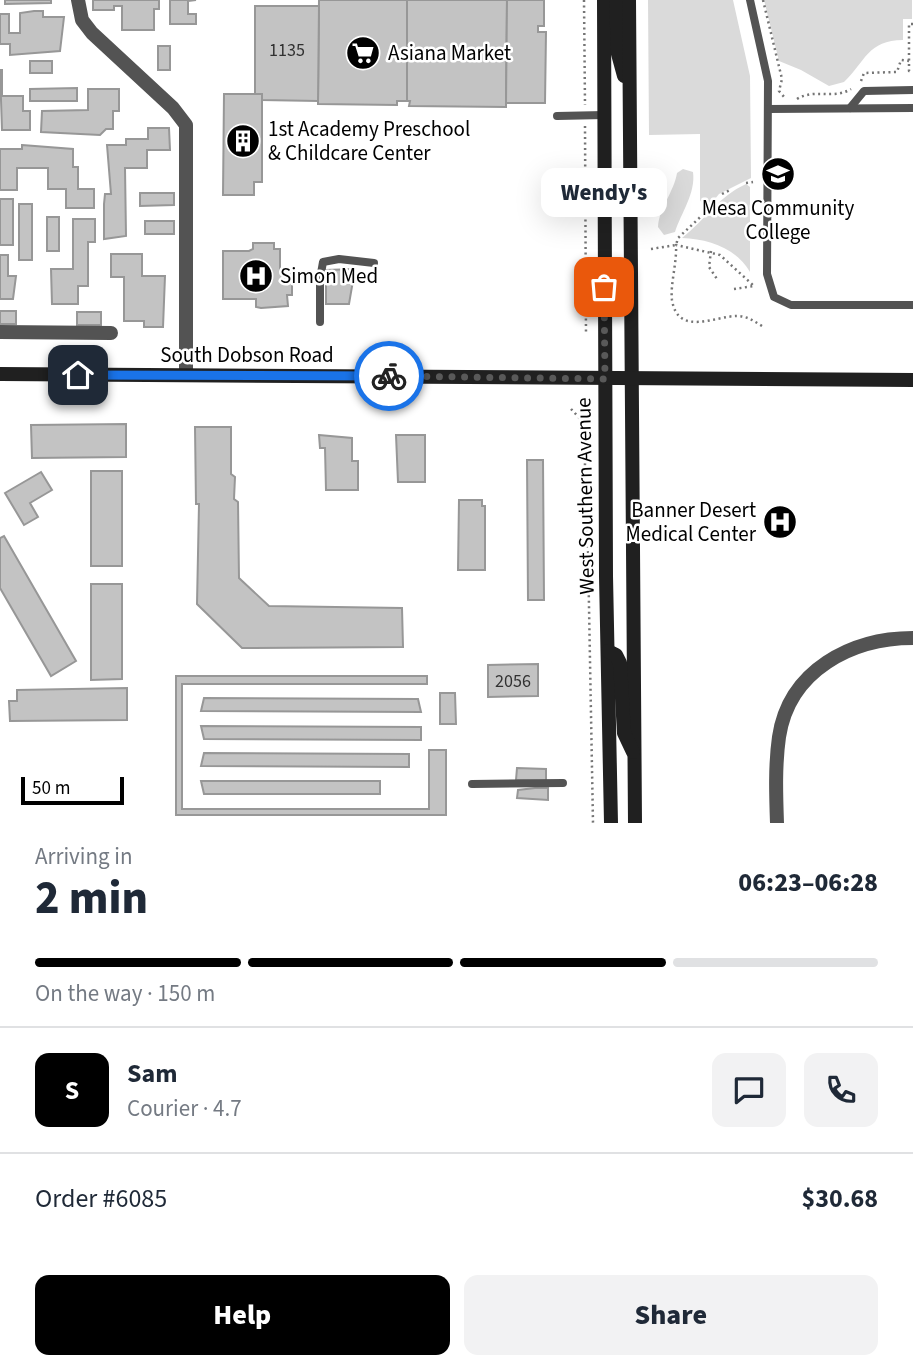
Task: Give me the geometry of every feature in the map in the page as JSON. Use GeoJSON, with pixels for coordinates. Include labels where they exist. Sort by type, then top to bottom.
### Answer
{"type":"FeatureCollection","features":[{"type":"Feature","properties":{"kind":"main road","name":"West Southern Avenue"},"geometry":{"type":"LineString","coordinates":[[604,0],[605,379],[611,823]]}},
{"type":"Feature","properties":{"kind":"main road"},"geometry":{"type":"LineString","coordinates":[[616,0],[618,54],[630,101]]}},
{"type":"Feature","properties":{"kind":"main road"},"geometry":{"type":"LineString","coordinates":[[629,0],[635,823]]}},
{"type":"Feature","properties":{"kind":"main road","name":"South Dobson Road"},"geometry":{"type":"LineString","coordinates":[[0,374],[913,380]]}},
{"type":"Feature","properties":{"kind":"main road"},"geometry":{"type":"LineString","coordinates":[[608,651],[616,655],[620,663],[624,733],[636,757]]}},
{"type":"Feature","properties":{"kind":"street"},"geometry":{"type":"LineString","coordinates":[[78,0],[82,20],[92,33],[173,108],[186,125],[186,375]]}},
{"type":"Feature","properties":{"kind":"street"},"geometry":{"type":"LineString","coordinates":[[0,332],[111,332]]}},
{"type":"Feature","properties":{"kind":"street"},"geometry":{"type":"LineString","coordinates":[[776,823],[779,735],[791,701],[802,685],[813,672],[846,650],[880,640],[913,638]]}},
{"type":"Feature","properties":{"kind":"lane"},"geometry":{"type":"LineString","coordinates":[[750,0],[768,81],[767,274],[774,297],[791,305],[913,305]]}},
{"type":"Feature","properties":{"kind":"lane"},"geometry":{"type":"LineString","coordinates":[[850,108],[864,91],[913,90]]}},
{"type":"Feature","properties":{"kind":"lane"},"geometry":{"type":"LineString","coordinates":[[768,108],[913,108]]}},
{"type":"Feature","properties":{"kind":"lane"},"geometry":{"type":"LineString","coordinates":[[557,116],[604,116]]}},
{"type":"Feature","properties":{"kind":"lane"},"geometry":{"type":"LineString","coordinates":[[320,322],[320,279],[323,262],[339,258],[374,262]]}},
{"type":"Feature","properties":{"kind":"lane"},"geometry":{"type":"LineString","coordinates":[[472,784],[563,783]]}},
{"type":"Feature","properties":{"kind":"path"},"geometry":{"type":"LineString","coordinates":[[584,0],[586,335]]}},
{"type":"Feature","properties":{"kind":"path"},"geometry":{"type":"LineString","coordinates":[[763,0],[782,79],[779,91],[786,100],[795,100],[814,93],[829,96],[844,93],[864,80],[864,73],[897,72],[901,60],[909,61]]}},
{"type":"Feature","properties":{"kind":"path"},"geometry":{"type":"LineString","coordinates":[[913,24],[909,24],[909,71],[913,71]]}},
{"type":"Feature","properties":{"kind":"path"},"geometry":{"type":"LineString","coordinates":[[746,183],[753,182]]}},
{"type":"Feature","properties":{"kind":"path"},"geometry":{"type":"LineString","coordinates":[[722,194],[730,190]]}},
{"type":"Feature","properties":{"kind":"path"},"geometry":{"type":"LineString","coordinates":[[711,207],[678,238],[672,298],[680,316],[696,324],[736,316],[748,318],[762,326]]}},
{"type":"Feature","properties":{"kind":"path"},"geometry":{"type":"LineString","coordinates":[[651,250],[676,245],[711,251],[740,270],[754,286],[734,289]]}},
{"type":"Feature","properties":{"kind":"path"},"geometry":{"type":"LineString","coordinates":[[711,251],[709,267],[717,279]]}},
{"type":"Feature","properties":{"kind":"path"},"geometry":{"type":"LineString","coordinates":[[571,409],[586,425],[587,436],[583,492],[588,552],[593,823]]}},
{"type":"Feature","properties":{"kind":"shaded area"},"geometry":{"type":"Polygon","coordinates":[[[648,0],[733,0],[750,76],[751,178],[719,194],[706,210],[700,200],[700,134],[649,135],[648,0]]]}},
{"type":"Feature","properties":{"kind":"shaded area"},"geometry":{"type":"Polygon","coordinates":[[[764,0],[912,0],[912,19],[903,19],[903,40],[891,41],[874,48],[844,82],[829,86],[779,61],[764,0]]]}},
{"type":"Feature","properties":{"kind":"shaded area"},"geometry":{"type":"Polygon","coordinates":[[[683,169],[693,172],[690,195],[675,232],[664,235],[658,227],[659,220],[677,173],[683,169]]]}},
{"type":"Feature","properties":{"kind":"shaded area"},"geometry":{"type":"Polygon","coordinates":[[[746,184],[750,187],[750,272],[737,257],[721,246],[682,238],[720,202],[746,184]]]}},
{"type":"Feature","properties":{"kind":"building"},"geometry":{"type":"Polygon","coordinates":[[[5,0],[51,0],[51,3],[5,4],[5,0]]]}},
{"type":"Feature","properties":{"kind":"building"},"geometry":{"type":"Polygon","coordinates":[[[93,0],[159,0],[159,9],[154,9],[154,30],[122,30],[122,6],[114,6],[114,10],[93,10],[93,0]]]}},
{"type":"Feature","properties":{"kind":"building"},"geometry":{"type":"Polygon","coordinates":[[[170,0],[196,0],[188,1],[188,14],[196,14],[196,24],[170,24],[170,0]]]}},
{"type":"Feature","properties":{"kind":"building","name":"Asiana Market"},"geometry":{"type":"Polygon","coordinates":[[[319,0],[407,0],[407,101],[397,101],[397,105],[318,104],[319,0]]]}},
{"type":"Feature","properties":{"kind":"building"},"geometry":{"type":"Polygon","coordinates":[[[407,0],[507,0],[506,107],[409,106],[407,0]]]}},
{"type":"Feature","properties":{"kind":"building"},"geometry":{"type":"Polygon","coordinates":[[[507,0],[544,0],[544,26],[538,26],[538,32],[546,32],[545,103],[506,103],[507,0]]]}},
{"type":"Feature","properties":{"kind":"building"},"geometry":{"type":"Polygon","coordinates":[[[255,6],[319,6],[318,101],[262,100],[262,94],[255,94],[255,6]]]}},
{"type":"Feature","properties":{"kind":"building"},"geometry":{"type":"Polygon","coordinates":[[[43,11],[43,17],[64,17],[60,51],[10,55],[10,44],[0,44],[0,14],[9,14],[9,33],[20,33],[20,13],[43,11]]]}},
{"type":"Feature","properties":{"kind":"building"},"geometry":{"type":"Polygon","coordinates":[[[158,46],[170,46],[170,70],[158,70],[158,46]]]}},
{"type":"Feature","properties":{"kind":"building"},"geometry":{"type":"Polygon","coordinates":[[[30,61],[52,61],[52,73],[30,73],[30,61]]]}},
{"type":"Feature","properties":{"kind":"building"},"geometry":{"type":"Polygon","coordinates":[[[0,70],[2,96],[23,96],[23,111],[30,111],[30,130],[2,130],[0,70]]]}},
{"type":"Feature","properties":{"kind":"building"},"geometry":{"type":"Polygon","coordinates":[[[77,88],[77,101],[30,101],[30,89],[77,88]]]}},
{"type":"Feature","properties":{"kind":"building"},"geometry":{"type":"Polygon","coordinates":[[[88,89],[119,89],[119,111],[113,111],[113,129],[106,129],[100,135],[41,132],[42,111],[88,110],[88,89]]]}},
{"type":"Feature","properties":{"kind":"building","name":"1st Academy Preschool & Childcare Center"},"geometry":{"type":"Polygon","coordinates":[[[224,94],[262,94],[262,182],[254,182],[254,195],[223,195],[224,94]]]}},
{"type":"Feature","properties":{"kind":"building"},"geometry":{"type":"Polygon","coordinates":[[[148,128],[169,128],[170,150],[147,150],[147,168],[125,168],[126,236],[104,239],[105,194],[111,194],[107,145],[126,145],[126,139],[148,139],[148,128]]]}},
{"type":"Feature","properties":{"kind":"building"},"geometry":{"type":"Polygon","coordinates":[[[22,145],[73,149],[73,167],[78,167],[78,189],[94,189],[94,208],[66,208],[66,189],[48,189],[48,168],[17,168],[17,190],[0,190],[0,149],[22,149],[22,145]]]}},
{"type":"Feature","properties":{"kind":"building"},"geometry":{"type":"Polygon","coordinates":[[[140,193],[174,193],[174,205],[140,206],[140,193]]]}},
{"type":"Feature","properties":{"kind":"building"},"geometry":{"type":"Polygon","coordinates":[[[0,199],[13,199],[13,245],[0,245],[0,199]]]}},
{"type":"Feature","properties":{"kind":"building"},"geometry":{"type":"Polygon","coordinates":[[[19,204],[32,204],[32,260],[19,260],[19,204]]]}},
{"type":"Feature","properties":{"kind":"building"},"geometry":{"type":"Polygon","coordinates":[[[47,217],[59,217],[59,251],[47,251],[47,217]]]}},
{"type":"Feature","properties":{"kind":"building"},"geometry":{"type":"Polygon","coordinates":[[[73,219],[95,219],[95,242],[88,242],[88,286],[78,286],[78,304],[52,304],[51,269],[73,269],[73,219]]]}},
{"type":"Feature","properties":{"kind":"building"},"geometry":{"type":"Polygon","coordinates":[[[145,221],[174,221],[174,234],[145,234],[145,221]]]}},
{"type":"Feature","properties":{"kind":"building","name":"Simon Med"},"geometry":{"type":"Polygon","coordinates":[[[253,243],[274,243],[274,249],[280,249],[280,270],[289,270],[292,281],[292,295],[287,295],[288,306],[261,308],[256,307],[256,299],[223,299],[223,251],[249,251],[253,249],[253,243]]]}},
{"type":"Feature","properties":{"kind":"building"},"geometry":{"type":"Polygon","coordinates":[[[111,254],[142,254],[142,276],[165,276],[163,327],[144,327],[144,321],[124,321],[124,277],[111,277],[111,254]]]}},
{"type":"Feature","properties":{"kind":"building"},"geometry":{"type":"Polygon","coordinates":[[[0,255],[8,255],[8,276],[16,276],[13,299],[0,299],[0,255]]]}},
{"type":"Feature","properties":{"kind":"building"},"geometry":{"type":"Polygon","coordinates":[[[355,269],[349,304],[326,304],[326,270],[355,269]]]}},
{"type":"Feature","properties":{"kind":"building"},"geometry":{"type":"Polygon","coordinates":[[[0,311],[16,311],[16,324],[0,324],[0,311]]]}},
{"type":"Feature","properties":{"kind":"building"},"geometry":{"type":"Polygon","coordinates":[[[77,312],[101,312],[101,325],[77,325],[77,312]]]}},
{"type":"Feature","properties":{"kind":"building"},"geometry":{"type":"Polygon","coordinates":[[[126,424],[126,457],[32,458],[31,425],[126,424]]]}},
{"type":"Feature","properties":{"kind":"building"},"geometry":{"type":"Polygon","coordinates":[[[195,427],[231,427],[231,474],[235,477],[234,499],[238,502],[239,578],[269,606],[402,608],[403,647],[242,648],[197,604],[199,504],[196,504],[195,427]]]}},
{"type":"Feature","properties":{"kind":"building"},"geometry":{"type":"Polygon","coordinates":[[[319,435],[352,438],[352,461],[358,461],[358,490],[326,490],[325,448],[320,448],[319,435]]]}},
{"type":"Feature","properties":{"kind":"building"},"geometry":{"type":"Polygon","coordinates":[[[396,435],[425,435],[425,482],[398,482],[396,435]]]}},
{"type":"Feature","properties":{"kind":"building"},"geometry":{"type":"Polygon","coordinates":[[[527,460],[543,460],[544,600],[528,600],[527,460]]]}},
{"type":"Feature","properties":{"kind":"building"},"geometry":{"type":"Polygon","coordinates":[[[91,471],[122,471],[122,566],[91,566],[91,471]]]}},
{"type":"Feature","properties":{"kind":"building"},"geometry":{"type":"Polygon","coordinates":[[[41,472],[52,490],[30,503],[38,517],[24,525],[5,493],[41,472]]]}},
{"type":"Feature","properties":{"kind":"building"},"geometry":{"type":"Polygon","coordinates":[[[459,500],[482,500],[482,506],[485,506],[485,570],[458,570],[459,500]]]}},
{"type":"Feature","properties":{"kind":"building"},"geometry":{"type":"Polygon","coordinates":[[[4,536],[76,661],[51,676],[0,588],[0,538],[4,536]]]}},
{"type":"Feature","properties":{"kind":"building"},"geometry":{"type":"Polygon","coordinates":[[[91,584],[122,584],[122,679],[91,680],[91,584]]]}},
{"type":"Feature","properties":{"kind":"building"},"geometry":{"type":"Polygon","coordinates":[[[538,664],[538,696],[488,697],[488,665],[538,664]]]}},
{"type":"Feature","properties":{"kind":"building"},"geometry":{"type":"Polygon","coordinates":[[[176,676],[427,676],[427,684],[182,684],[182,809],[429,809],[429,750],[446,750],[446,815],[176,815],[176,676]]]}},
{"type":"Feature","properties":{"kind":"building"},"geometry":{"type":"Polygon","coordinates":[[[127,688],[127,720],[10,721],[9,701],[17,701],[17,690],[127,688]]]}},
{"type":"Feature","properties":{"kind":"building"},"geometry":{"type":"Polygon","coordinates":[[[440,693],[455,693],[456,724],[440,724],[440,693]]]}},
{"type":"Feature","properties":{"kind":"building"},"geometry":{"type":"Polygon","coordinates":[[[204,698],[418,699],[421,712],[201,711],[204,698]]]}},
{"type":"Feature","properties":{"kind":"building"},"geometry":{"type":"Polygon","coordinates":[[[201,726],[421,727],[421,740],[204,739],[201,726]]]}},
{"type":"Feature","properties":{"kind":"building"},"geometry":{"type":"Polygon","coordinates":[[[204,753],[409,754],[409,767],[201,766],[204,753]]]}},
{"type":"Feature","properties":{"kind":"building"},"geometry":{"type":"Polygon","coordinates":[[[517,768],[546,769],[546,781],[516,780],[517,768]]]}},
{"type":"Feature","properties":{"kind":"building"},"geometry":{"type":"Polygon","coordinates":[[[201,781],[380,781],[380,794],[204,794],[201,781]]]}},
{"type":"Feature","properties":{"kind":"building"},"geometry":{"type":"Polygon","coordinates":[[[548,788],[548,800],[517,798],[518,790],[548,788]]]}},
{"type":"Feature","properties":{"kind":"way so far"},"geometry":{"type":"LineString","coordinates":[[389,376],[605,379],[604,287]]}},
{"type":"Feature","properties":{"kind":"place","name":"Asiana Market"},"geometry":{"type":"Point","coordinates":[363,53]}},
{"type":"Feature","properties":{"kind":"place","name":"1st Academy Preschool & Childcare Center"},"geometry":{"type":"Point","coordinates":[243,141]}},
{"type":"Feature","properties":{"kind":"place","name":"Mesa Community College"},"geometry":{"type":"Point","coordinates":[778,174]}},
{"type":"Feature","properties":{"kind":"place","name":"Simon Med"},"geometry":{"type":"Point","coordinates":[256,276]}},
{"type":"Feature","properties":{"kind":"place","name":"Wendy's"},"geometry":{"type":"Point","coordinates":[604,287]}},
{"type":"Feature","properties":{"kind":"place","name":"Banner Desert Medical Center"},"geometry":{"type":"Point","coordinates":[780,522]}},
{"type":"Feature","properties":{"kind":"route"},"geometry":{"type":"LineString","coordinates":[[78,375],[389,376]]}}]}
